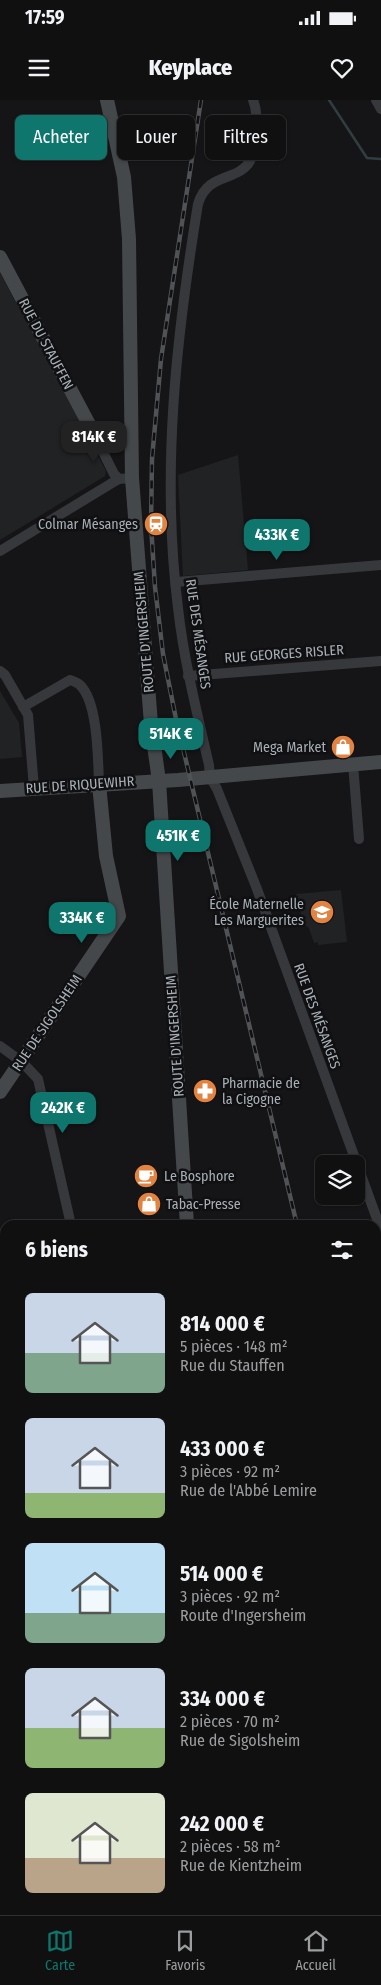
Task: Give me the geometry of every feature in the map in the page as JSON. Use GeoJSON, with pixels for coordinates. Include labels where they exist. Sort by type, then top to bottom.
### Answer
{"type":"FeatureCollection","features":[{"type":"Feature","properties":{"kind":"main road","name":"ROUTE D'INGERSHEIM"},"geometry":{"type":"LineString","coordinates":[[107,100],[124,177],[129,239],[131,435],[126,479],[151,724],[159,780],[183,1220]]}},
{"type":"Feature","properties":{"kind":"main road","name":"RUE DU STAUFFEN"},"geometry":{"type":"LineString","coordinates":[[0,256],[92,430]]}},
{"type":"Feature","properties":{"kind":"main road"},"geometry":{"type":"LineString","coordinates":[[92,430],[105,436],[131,435]]}},
{"type":"Feature","properties":{"kind":"main road","name":"RUE DE RIQUEWIHR"},"geometry":{"type":"LineString","coordinates":[[0,791],[210,777],[381,762]]}},
{"type":"Feature","properties":{"kind":"main road","name":"RUE DE SIGOLSHEIM"},"geometry":{"type":"LineString","coordinates":[[0,1092],[119,916],[106,856],[99,784]]}},
{"type":"Feature","properties":{"kind":"street","name":"RUE DES MÉSANGES"},"geometry":{"type":"LineString","coordinates":[[253,100],[257,118],[250,160],[240,170],[206,188],[199,198],[196,213],[178,341],[172,419],[170,482],[178,608],[188,676],[209,765],[210,777],[220,794],[254,881],[377,1220]]}},
{"type":"Feature","properties":{"kind":"street"},"geometry":{"type":"LineString","coordinates":[[376,100],[381,109]]}},
{"type":"Feature","properties":{"kind":"street","name":"RUE DU STAUFFEN"},"geometry":{"type":"LineString","coordinates":[[92,430],[114,474],[126,479]]}},
{"type":"Feature","properties":{"kind":"street"},"geometry":{"type":"LineString","coordinates":[[0,551],[126,479]]}},
{"type":"Feature","properties":{"kind":"street"},"geometry":{"type":"LineString","coordinates":[[176,582],[381,565]]}},
{"type":"Feature","properties":{"kind":"street","name":"RUE GEORGES RISLER"},"geometry":{"type":"LineString","coordinates":[[188,676],[381,661]]}},
{"type":"Feature","properties":{"kind":"street"},"geometry":{"type":"LineString","coordinates":[[0,671],[5,675],[28,715],[34,788]]}},
{"type":"Feature","properties":{"kind":"street"},"geometry":{"type":"LineString","coordinates":[[23,707],[70,680],[80,684],[89,700],[95,724],[99,784]]}},
{"type":"Feature","properties":{"kind":"street"},"geometry":{"type":"LineString","coordinates":[[353,764],[359,839]]}},
{"type":"Feature","properties":{"kind":"street"},"geometry":{"type":"LineString","coordinates":[[0,1046],[22,1062],[38,1079],[70,1220]]}},
{"type":"Feature","properties":{"kind":"shaded area"},"geometry":{"type":"Polygon","coordinates":[[[0,273],[106,471],[105,476],[0,540],[0,273]]]}},
{"type":"Feature","properties":{"kind":"shaded area"},"geometry":{"type":"Polygon","coordinates":[[[238,455],[248,570],[183,576],[178,475],[238,455]]]}},
{"type":"Feature","properties":{"kind":"shaded area"},"geometry":{"type":"Polygon","coordinates":[[[0,691],[19,723],[22,757],[0,759],[0,691]]]}},
{"type":"Feature","properties":{"kind":"shaded area","name":"École Maternelle Les Marguerites"},"geometry":{"type":"Polygon","coordinates":[[[341,890],[347,942],[318,945],[318,942],[314,943],[309,928],[305,925],[296,894],[341,890]]]}},
{"type":"Feature","properties":{"kind":"waterway"},"geometry":{"type":"LineString","coordinates":[[329,100],[367,158],[381,159]]}},
{"type":"Feature","properties":{"kind":"railway"},"geometry":{"type":"LineString","coordinates":[[201,100],[161,359],[152,459],[151,525],[155,587],[163,654],[176,719],[296,1220]]}},
{"type":"Feature","properties":{"kind":"place","name":"Colmar Mésanges"},"geometry":{"type":"Point","coordinates":[156,524]}},
{"type":"Feature","properties":{"kind":"place","name":"Mega Market"},"geometry":{"type":"Point","coordinates":[343,747]}},
{"type":"Feature","properties":{"kind":"place","name":"École Maternelle Les Marguerites"},"geometry":{"type":"Point","coordinates":[322,912]}},
{"type":"Feature","properties":{"kind":"place","name":"Pharmacie de la Cigogne"},"geometry":{"type":"Point","coordinates":[205,1091]}},
{"type":"Feature","properties":{"kind":"place","name":"Le Bosphore"},"geometry":{"type":"Point","coordinates":[146,1176]}},
{"type":"Feature","properties":{"kind":"place","name":"Tabac-Presse"},"geometry":{"type":"Point","coordinates":[149,1204]}}]}
